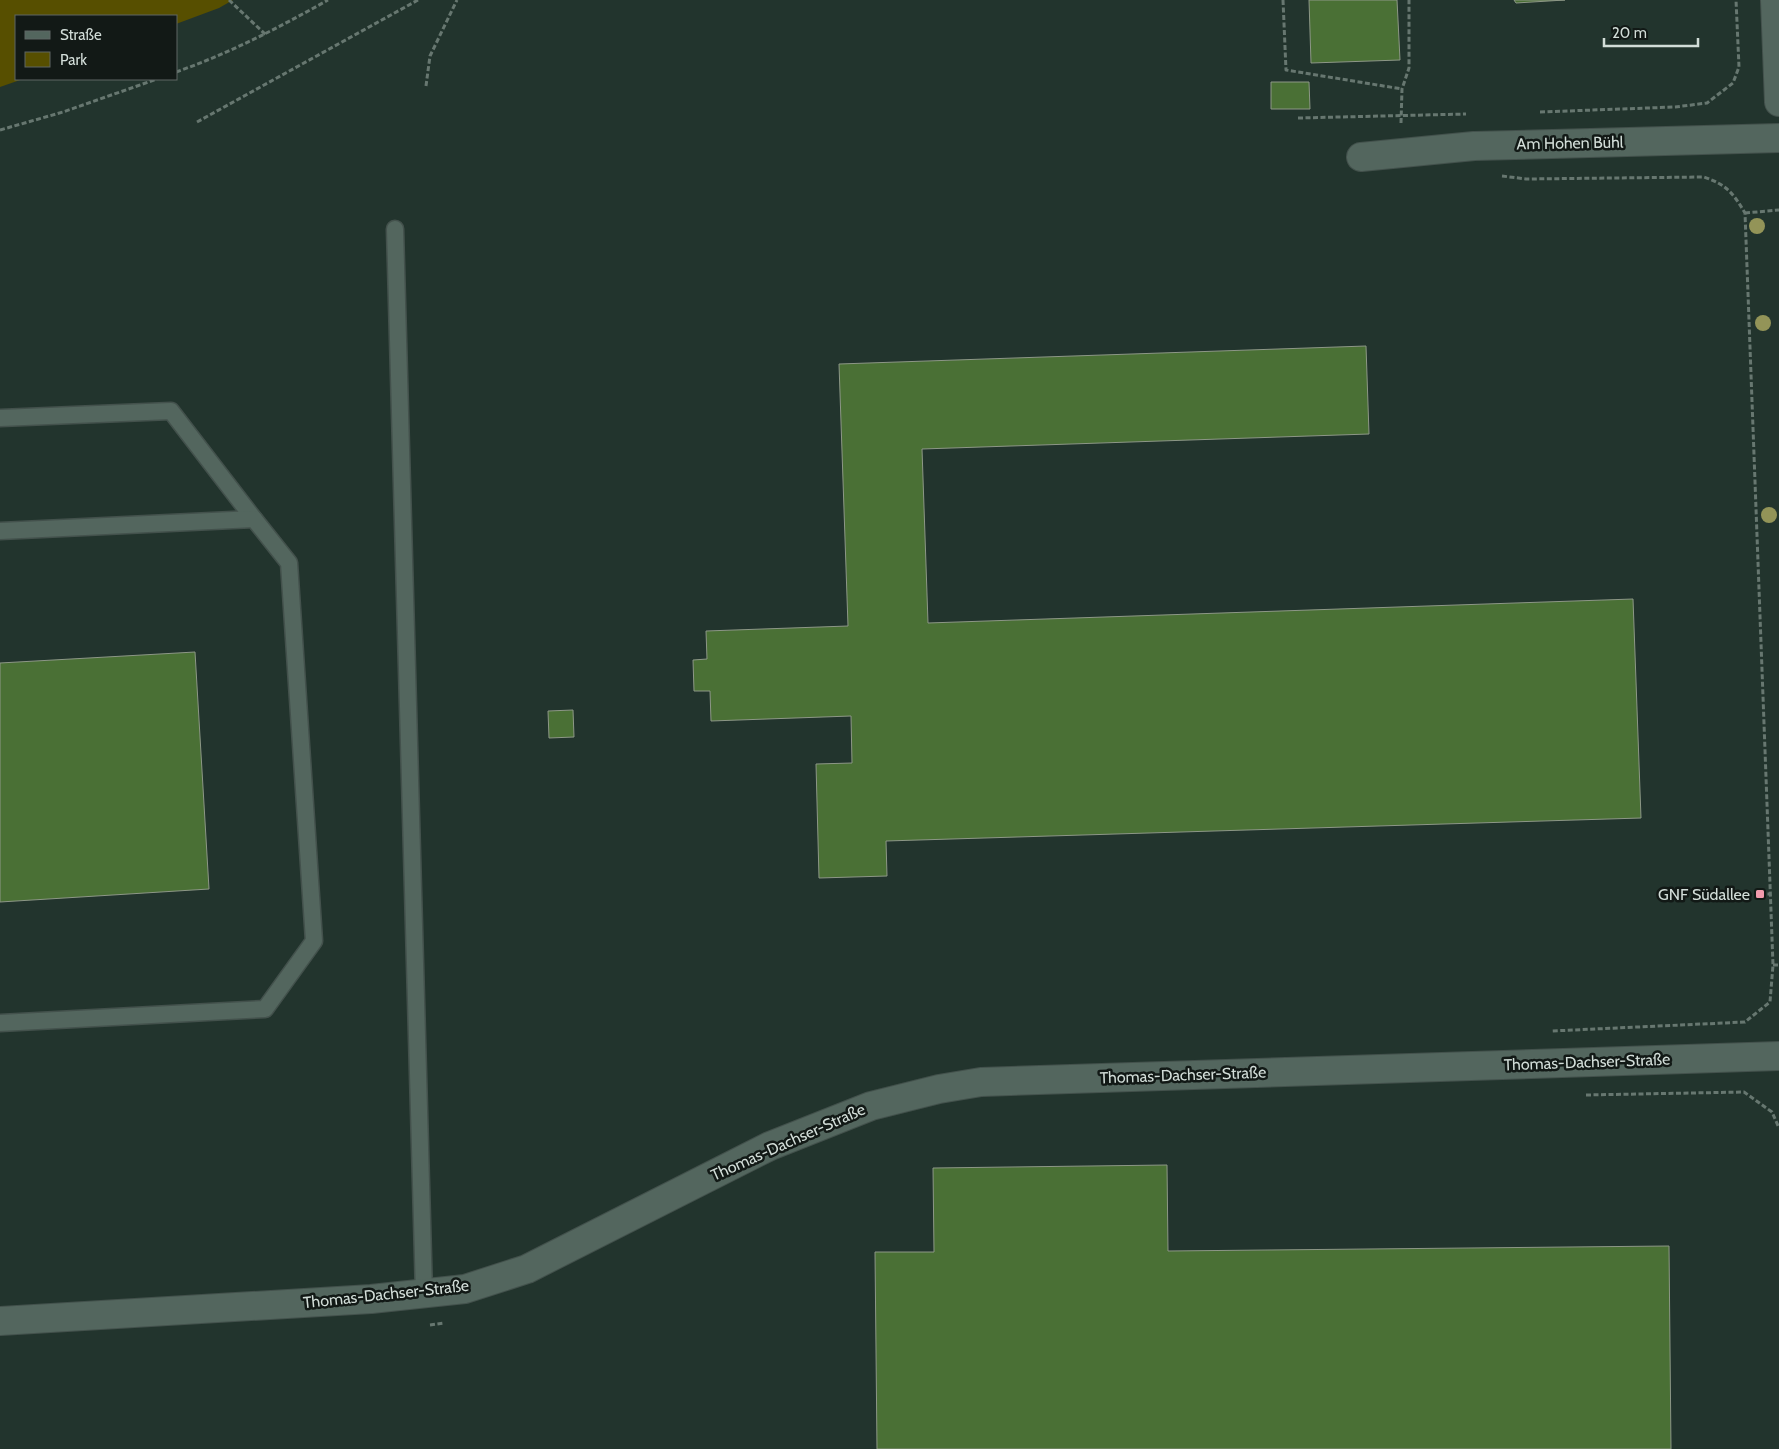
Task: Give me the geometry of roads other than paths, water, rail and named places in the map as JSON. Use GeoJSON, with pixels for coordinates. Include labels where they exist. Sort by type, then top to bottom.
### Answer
{"type":"FeatureCollection","features":[{"type":"Feature","properties":{"kind":"street"},"geometry":{"type":"LineString","coordinates":[[1775,0],[1779,102]]}},
{"type":"Feature","properties":{"kind":"street","name":"Am Hohen Bühl"},"geometry":{"type":"LineString","coordinates":[[1361,157],[1474,146],[1779,138]]}},
{"type":"Feature","properties":{"kind":"street","name":"Thomas-Dachser-Straße"},"geometry":{"type":"LineString","coordinates":[[0,1321],[371,1299],[465,1289],[527,1268],[770,1146],[871,1106],[939,1089],[982,1082],[1779,1056]]}},
{"type":"Feature","properties":{"kind":"lane"},"geometry":{"type":"LineString","coordinates":[[395,228],[424,1294]]}},
{"type":"Feature","properties":{"kind":"lane"},"geometry":{"type":"LineString","coordinates":[[0,418],[171,411],[289,563],[314,942],[265,1009],[0,1023]]}},
{"type":"Feature","properties":{"kind":"lane"},"geometry":{"type":"LineString","coordinates":[[0,531],[254,519]]}},
{"type":"Feature","properties":{"kind":"place","name":"GNF Südallee"},"geometry":{"type":"Point","coordinates":[1760,894]}}]}
